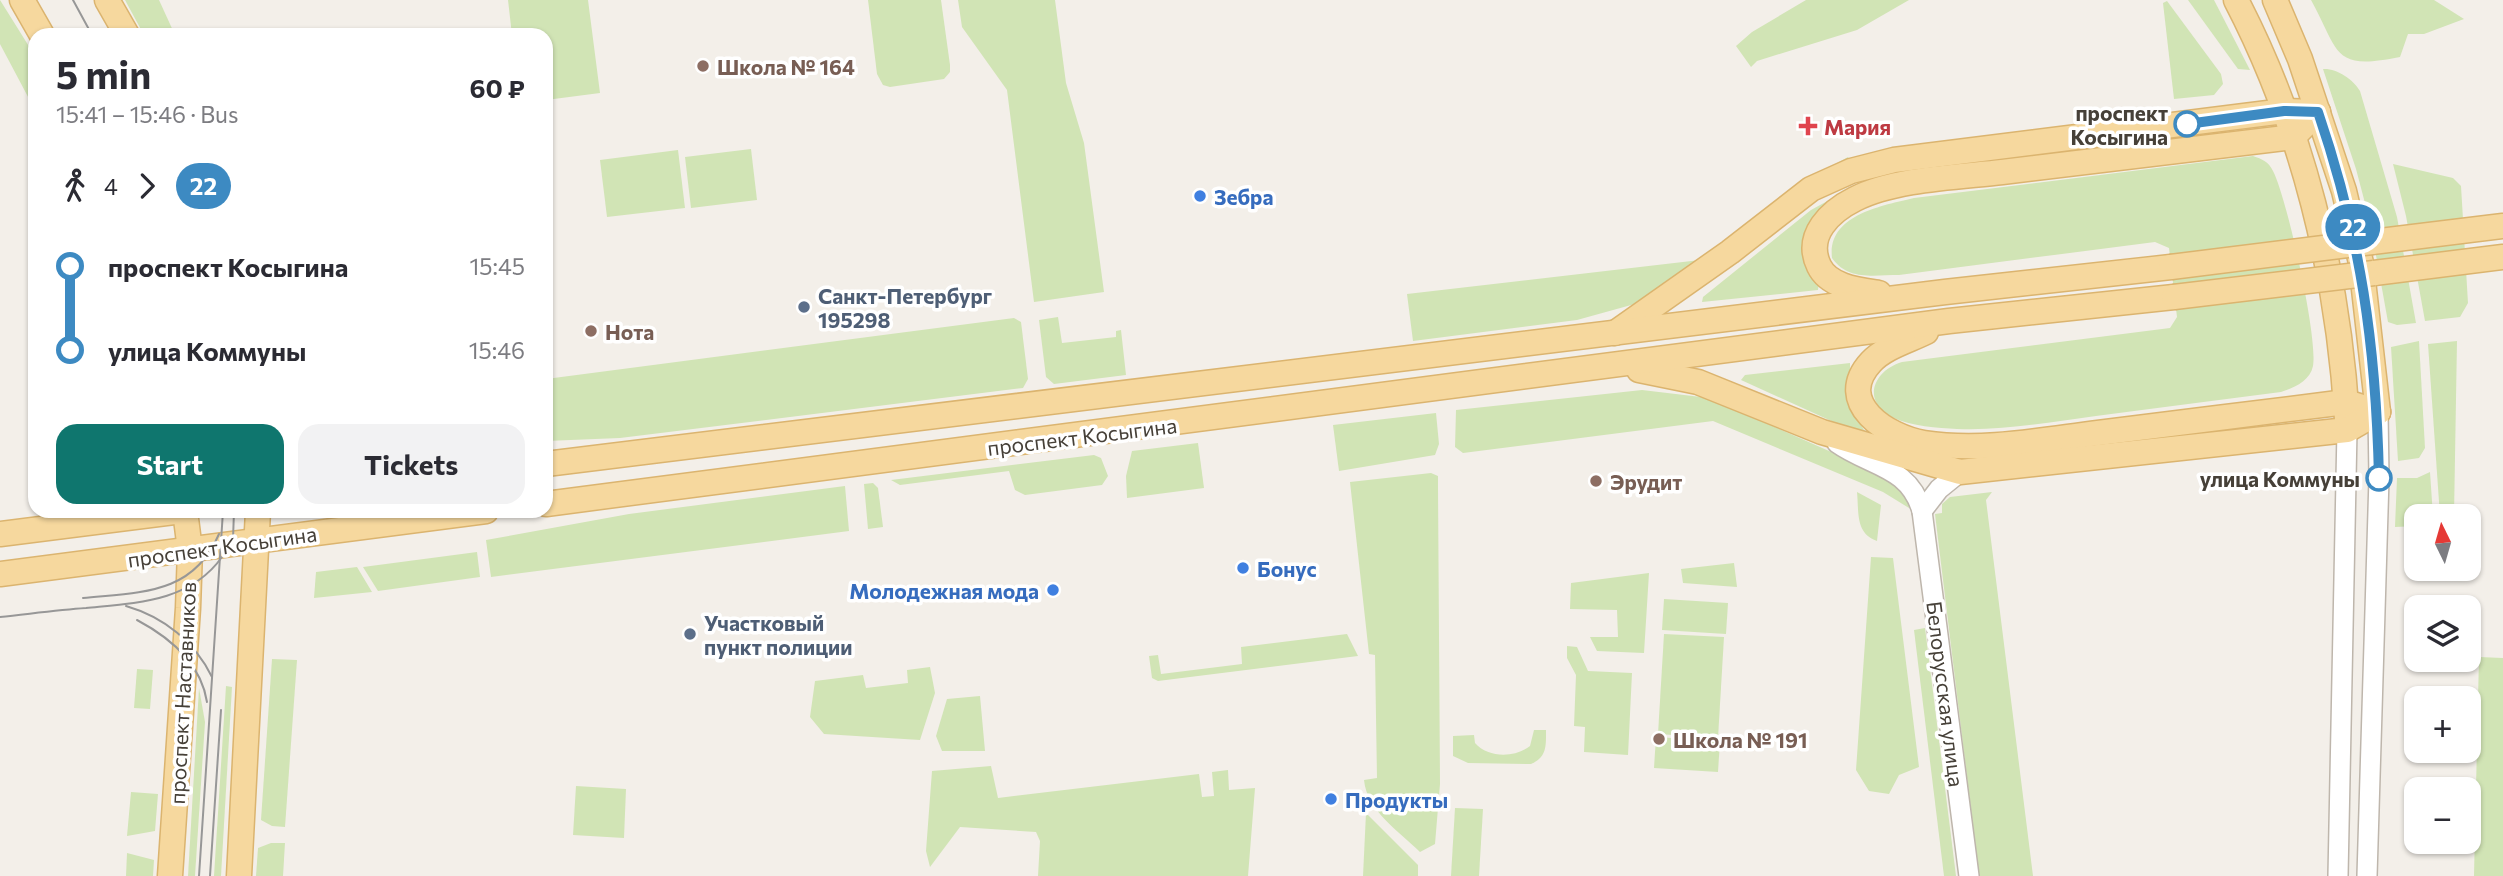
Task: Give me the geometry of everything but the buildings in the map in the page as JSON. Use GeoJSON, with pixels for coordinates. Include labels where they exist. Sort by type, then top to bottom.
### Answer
{"type":"FeatureCollection","features":[{"type":"Feature","properties":{"kind":"main road"},"geometry":{"type":"LineString","coordinates":[[22,0],[38,28]]}},
{"type":"Feature","properties":{"kind":"main road"},"geometry":{"type":"LineString","coordinates":[[107,0],[123,28]]}},
{"type":"Feature","properties":{"kind":"main road"},"geometry":{"type":"LineString","coordinates":[[2236,0],[2269,69],[2314,204],[2329,269],[2346,402],[2347,430]]}},
{"type":"Feature","properties":{"kind":"main road"},"geometry":{"type":"LineString","coordinates":[[2275,0],[2318,112],[2344,191],[2361,264],[2378,412]]}},
{"type":"Feature","properties":{"kind":"main road","name":"проспект Косыгина"},"geometry":{"type":"LineString","coordinates":[[1612,335],[1730,252],[1811,190],[1851,171],[1894,160],[2284,111],[2318,112]]}},
{"type":"Feature","properties":{"kind":"main road"},"geometry":{"type":"LineString","coordinates":[[2293,137],[2318,112]]}},
{"type":"Feature","properties":{"kind":"main road","name":"проспект Косыгина"},"geometry":{"type":"LineString","coordinates":[[1945,292],[1879,293],[1850,289],[1826,275],[1818,264],[1815,246],[1818,229],[1830,215],[1857,198],[1895,187],[2293,137]]}},
{"type":"Feature","properties":{"kind":"main road","name":"проспект Косыгина"},"geometry":{"type":"LineString","coordinates":[[553,463],[2503,226]]}},
{"type":"Feature","properties":{"kind":"main road","name":"проспект Косыгина"},"geometry":{"type":"LineString","coordinates":[[553,502],[1949,321],[2174,298],[2503,257]]}},
{"type":"Feature","properties":{"kind":"main road","name":"проспект Косыгина"},"geometry":{"type":"LineString","coordinates":[[1949,321],[1881,352],[1869,364],[1861,379],[1860,397],[1866,412],[1877,424],[1894,434],[1923,442],[2007,444],[2346,402],[2378,412]]}},
{"type":"Feature","properties":{"kind":"main road","name":"проспект Косыгина"},"geometry":{"type":"LineString","coordinates":[[1617,366],[1698,382],[1822,432],[1960,472],[2347,430],[2378,412]]}},
{"type":"Feature","properties":{"kind":"main road","name":"проспект Косыгина"},"geometry":{"type":"LineString","coordinates":[[0,534],[128,518]]}},
{"type":"Feature","properties":{"kind":"main road","name":"проспект Наставников"},"geometry":{"type":"LineString","coordinates":[[170,876],[190,550],[185,518]]}},
{"type":"Feature","properties":{"kind":"main road"},"geometry":{"type":"LineString","coordinates":[[239,876],[258,518]]}},
{"type":"Feature","properties":{"kind":"main road","name":"проспект Косыгина"},"geometry":{"type":"LineString","coordinates":[[0,574],[431,518]]}},
{"type":"Feature","properties":{"kind":"street"},"geometry":{"type":"LineString","coordinates":[[2367,876],[2379,478],[2378,412]]}},
{"type":"Feature","properties":{"kind":"street"},"geometry":{"type":"LineString","coordinates":[[2338,876],[2347,430]]}},
{"type":"Feature","properties":{"kind":"street","name":"Белорусская улица"},"geometry":{"type":"LineString","coordinates":[[1822,432],[1847,450],[1905,478],[1916,492],[1922,511],[1969,876]]}},
{"type":"Feature","properties":{"kind":"street"},"geometry":{"type":"LineString","coordinates":[[1922,511],[1939,489],[1960,472]]}},
{"type":"Feature","properties":{"kind":"green space"},"geometry":{"type":"Polygon","coordinates":[[[0,0],[28,45],[28,97],[0,44],[0,0]]]}},
{"type":"Feature","properties":{"kind":"green space"},"geometry":{"type":"Polygon","coordinates":[[[125,0],[159,0],[172,28],[140,28],[125,0]]]}},
{"type":"Feature","properties":{"kind":"green space"},"geometry":{"type":"Polygon","coordinates":[[[508,0],[588,0],[600,93],[553,99],[553,28],[511,28],[508,0]]]}},
{"type":"Feature","properties":{"kind":"green space"},"geometry":{"type":"Polygon","coordinates":[[[868,0],[941,0],[950,65],[950,72],[944,79],[890,87],[883,85],[877,74],[868,0]]]}},
{"type":"Feature","properties":{"kind":"green space"},"geometry":{"type":"Polygon","coordinates":[[[958,0],[1055,0],[1066,83],[1084,143],[1104,292],[1034,302],[1007,90],[962,27],[958,0]]]}},
{"type":"Feature","properties":{"kind":"green space"},"geometry":{"type":"Polygon","coordinates":[[[1806,0],[1909,0],[1857,30],[1757,61],[1751,67],[1736,46],[1752,32],[1806,0]]]}},
{"type":"Feature","properties":{"kind":"green space"},"geometry":{"type":"Polygon","coordinates":[[[2188,0],[2214,0],[2250,70],[2238,69],[2188,0]]]}},
{"type":"Feature","properties":{"kind":"green space"},"geometry":{"type":"Polygon","coordinates":[[[2311,0],[2434,0],[2464,19],[2424,34],[2408,34],[2400,57],[2361,61],[2349,59],[2340,53],[2311,0]]]}},
{"type":"Feature","properties":{"kind":"green space"},"geometry":{"type":"Polygon","coordinates":[[[2167,1],[2221,74],[2223,84],[2214,95],[2174,99],[2163,3],[2167,1]]]}},
{"type":"Feature","properties":{"kind":"green space"},"geometry":{"type":"Polygon","coordinates":[[[2323,69],[2344,75],[2360,91],[2397,217],[2416,323],[2397,325],[2388,322],[2370,222],[2356,169],[2323,69]]]}},
{"type":"Feature","properties":{"kind":"green space"},"geometry":{"type":"Polygon","coordinates":[[[751,149],[757,200],[691,208],[685,157],[751,149]]]}},
{"type":"Feature","properties":{"kind":"green space"},"geometry":{"type":"Polygon","coordinates":[[[678,150],[685,208],[607,217],[600,160],[678,150]]]}},
{"type":"Feature","properties":{"kind":"green space"},"geometry":{"type":"Polygon","coordinates":[[[2253,156],[2265,161],[2273,171],[2286,209],[2300,268],[2313,351],[2313,366],[2309,376],[2301,383],[2281,392],[1992,429],[1916,425],[1894,418],[1877,404],[1874,388],[1878,380],[1883,372],[1902,362],[2170,328],[2177,317],[2169,248],[2155,242],[1899,275],[1871,276],[1846,270],[1832,258],[1833,243],[1847,222],[1872,209],[1914,198],[2253,156]]]}},
{"type":"Feature","properties":{"kind":"green space"},"geometry":{"type":"Polygon","coordinates":[[[1848,157],[1850,161],[1642,302],[1577,320],[1413,341],[1407,294],[1700,260],[1803,182],[1848,157]]]}},
{"type":"Feature","properties":{"kind":"green space"},"geometry":{"type":"Polygon","coordinates":[[[2393,164],[2453,178],[2461,186],[2468,303],[2460,317],[2425,321],[2406,216],[2393,164]]]}},
{"type":"Feature","properties":{"kind":"green space"},"geometry":{"type":"Polygon","coordinates":[[[1842,193],[1828,205],[1818,290],[1702,302],[1703,297],[1811,210],[1842,193]]]}},
{"type":"Feature","properties":{"kind":"green space"},"geometry":{"type":"Polygon","coordinates":[[[1058,317],[1062,343],[1116,337],[1116,331],[1121,330],[1126,375],[1054,384],[1046,377],[1039,320],[1058,317]]]}},
{"type":"Feature","properties":{"kind":"green space"},"geometry":{"type":"Polygon","coordinates":[[[1014,318],[1021,322],[1028,379],[1023,388],[620,438],[553,441],[553,378],[1014,318]]]}},
{"type":"Feature","properties":{"kind":"green space"},"geometry":{"type":"Polygon","coordinates":[[[2419,341],[2425,448],[2419,458],[2398,461],[2391,347],[2419,341]]]}},
{"type":"Feature","properties":{"kind":"green space"},"geometry":{"type":"Polygon","coordinates":[[[2457,341],[2454,504],[2439,504],[2428,344],[2457,341]]]}},
{"type":"Feature","properties":{"kind":"green space"},"geometry":{"type":"Polygon","coordinates":[[[1850,363],[1851,408],[1864,430],[1873,436],[1860,434],[1741,380],[1745,375],[1850,363]]]}},
{"type":"Feature","properties":{"kind":"green space"},"geometry":{"type":"Polygon","coordinates":[[[1642,390],[1701,397],[1725,405],[1888,477],[1908,499],[1909,508],[1883,492],[1713,421],[1463,453],[1455,447],[1456,410],[1642,390]]]}},
{"type":"Feature","properties":{"kind":"green space"},"geometry":{"type":"Polygon","coordinates":[[[1436,413],[1439,444],[1435,455],[1339,471],[1333,425],[1436,413]]]}},
{"type":"Feature","properties":{"kind":"green space"},"geometry":{"type":"Polygon","coordinates":[[[1198,443],[1204,488],[1127,498],[1126,476],[1132,451],[1198,443]]]}},
{"type":"Feature","properties":{"kind":"green space"},"geometry":{"type":"Polygon","coordinates":[[[1094,455],[1101,458],[1108,476],[1102,485],[1025,495],[1015,490],[1009,471],[900,485],[891,480],[1094,455]]]}},
{"type":"Feature","properties":{"kind":"green space"},"geometry":{"type":"Polygon","coordinates":[[[2430,472],[2432,504],[2404,504],[2404,527],[2395,527],[2397,478],[2417,478],[2430,472]]]}},
{"type":"Feature","properties":{"kind":"green space"},"geometry":{"type":"Polygon","coordinates":[[[1431,473],[1438,476],[1440,784],[1435,844],[1420,852],[1378,811],[1366,791],[1364,780],[1377,778],[1375,655],[1369,654],[1350,482],[1431,473]]]}},
{"type":"Feature","properties":{"kind":"green space"},"geometry":{"type":"Polygon","coordinates":[[[873,483],[878,488],[883,527],[868,529],[864,484],[873,483]]]}},
{"type":"Feature","properties":{"kind":"green space"},"geometry":{"type":"Polygon","coordinates":[[[845,486],[849,531],[491,577],[486,540],[629,514],[845,486]]]}},
{"type":"Feature","properties":{"kind":"green space"},"geometry":{"type":"Polygon","coordinates":[[[1857,492],[1881,505],[1877,541],[1865,533],[1862,527],[1858,514],[1857,492]]]}},
{"type":"Feature","properties":{"kind":"green space"},"geometry":{"type":"Polygon","coordinates":[[[1992,492],[1986,500],[2033,876],[1979,876],[1935,514],[1942,513],[1942,504],[1950,497],[1992,492]]]}},
{"type":"Feature","properties":{"kind":"green space"},"geometry":{"type":"Polygon","coordinates":[[[477,552],[480,577],[378,591],[363,567],[477,552]]]}},
{"type":"Feature","properties":{"kind":"green space"},"geometry":{"type":"Polygon","coordinates":[[[1871,557],[1893,558],[1919,767],[1899,775],[1889,794],[1869,791],[1856,770],[1871,557]]]}},
{"type":"Feature","properties":{"kind":"green space"},"geometry":{"type":"Polygon","coordinates":[[[1734,563],[1737,587],[1683,583],[1681,569],[1734,563]]]}},
{"type":"Feature","properties":{"kind":"green space"},"geometry":{"type":"Polygon","coordinates":[[[357,567],[372,592],[314,598],[316,572],[357,567]]]}},
{"type":"Feature","properties":{"kind":"green space"},"geometry":{"type":"Polygon","coordinates":[[[1649,573],[1644,653],[1597,651],[1590,637],[1618,637],[1617,610],[1570,609],[1571,583],[1649,573]]]}},
{"type":"Feature","properties":{"kind":"green space"},"geometry":{"type":"Polygon","coordinates":[[[1664,599],[1728,603],[1726,634],[1662,630],[1664,599]]]}},
{"type":"Feature","properties":{"kind":"green space"},"geometry":{"type":"Polygon","coordinates":[[[1925,628],[1956,876],[1944,876],[1914,630],[1925,628]]]}},
{"type":"Feature","properties":{"kind":"green space"},"geometry":{"type":"Polygon","coordinates":[[[1347,634],[1358,656],[1158,681],[1152,678],[1149,656],[1158,655],[1161,674],[1242,664],[1241,647],[1347,634]]]}},
{"type":"Feature","properties":{"kind":"green space"},"geometry":{"type":"Polygon","coordinates":[[[1664,634],[1724,637],[1718,738],[1658,734],[1664,634]]]}},
{"type":"Feature","properties":{"kind":"green space"},"geometry":{"type":"Polygon","coordinates":[[[1567,646],[1577,647],[1588,671],[1632,673],[1628,755],[1584,752],[1585,727],[1574,726],[1576,675],[1567,658],[1567,646]]]}},
{"type":"Feature","properties":{"kind":"green space"},"geometry":{"type":"Polygon","coordinates":[[[2481,657],[2503,658],[2503,876],[2474,876],[2475,854],[2481,854],[2481,777],[2476,777],[2477,763],[2481,763],[2481,686],[2478,686],[2481,657]]]}},
{"type":"Feature","properties":{"kind":"green space"},"geometry":{"type":"Polygon","coordinates":[[[272,659],[297,660],[285,827],[272,826],[261,820],[272,659]]]}},
{"type":"Feature","properties":{"kind":"green space"},"geometry":{"type":"Polygon","coordinates":[[[930,667],[935,693],[920,740],[824,734],[810,717],[815,681],[863,675],[866,688],[908,683],[907,670],[930,667]]]}},
{"type":"Feature","properties":{"kind":"green space"},"geometry":{"type":"Polygon","coordinates":[[[137,669],[153,670],[150,709],[134,708],[137,669]]]}},
{"type":"Feature","properties":{"kind":"green space"},"geometry":{"type":"Polygon","coordinates":[[[226,686],[232,687],[221,876],[214,876],[226,686]]]}},
{"type":"Feature","properties":{"kind":"green space"},"geometry":{"type":"Polygon","coordinates":[[[199,688],[205,722],[195,876],[188,876],[199,688]]]}},
{"type":"Feature","properties":{"kind":"green space"},"geometry":{"type":"Polygon","coordinates":[[[980,696],[985,751],[942,751],[936,736],[947,699],[980,696]]]}},
{"type":"Feature","properties":{"kind":"green space"},"geometry":{"type":"Polygon","coordinates":[[[1534,730],[1546,730],[1546,741],[1543,754],[1531,764],[1468,763],[1453,756],[1453,736],[1474,735],[1475,743],[1480,748],[1502,755],[1517,753],[1530,746],[1534,730]]]}},
{"type":"Feature","properties":{"kind":"green space"},"geometry":{"type":"Polygon","coordinates":[[[1656,737],[1720,741],[1718,772],[1654,768],[1656,737]]]}},
{"type":"Feature","properties":{"kind":"green space"},"geometry":{"type":"Polygon","coordinates":[[[991,766],[998,798],[1199,774],[1202,797],[1214,796],[1212,772],[1228,770],[1229,790],[1255,788],[1248,876],[1038,876],[1040,841],[1036,832],[960,827],[930,867],[926,851],[932,771],[991,766]]]}},
{"type":"Feature","properties":{"kind":"green space"},"geometry":{"type":"Polygon","coordinates":[[[576,786],[626,789],[624,838],[573,835],[576,786]]]}},
{"type":"Feature","properties":{"kind":"green space"},"geometry":{"type":"Polygon","coordinates":[[[131,792],[158,794],[155,831],[127,836],[131,792]]]}},
{"type":"Feature","properties":{"kind":"green space"},"geometry":{"type":"Polygon","coordinates":[[[1455,808],[1483,809],[1479,876],[1451,876],[1455,808]]]}},
{"type":"Feature","properties":{"kind":"green space"},"geometry":{"type":"Polygon","coordinates":[[[1366,813],[1418,865],[1418,876],[1363,876],[1366,813]]]}},
{"type":"Feature","properties":{"kind":"green space"},"geometry":{"type":"Polygon","coordinates":[[[271,843],[285,843],[283,876],[256,876],[258,848],[271,843]]]}},
{"type":"Feature","properties":{"kind":"green space"},"geometry":{"type":"Polygon","coordinates":[[[127,853],[154,860],[153,876],[126,876],[127,853]]]}},
{"type":"Feature","properties":{"kind":"tram line"},"geometry":{"type":"LineString","coordinates":[[73,0],[88,28]]}},
{"type":"Feature","properties":{"kind":"tram line"},"geometry":{"type":"LineString","coordinates":[[199,876],[223,518]]}},
{"type":"Feature","properties":{"kind":"tram line"},"geometry":{"type":"LineString","coordinates":[[233,539],[234,518]]}},
{"type":"Feature","properties":{"kind":"tram line"},"geometry":{"type":"LineString","coordinates":[[83,598],[163,587],[195,569],[208,554],[219,534]]}},
{"type":"Feature","properties":{"kind":"tram line"},"geometry":{"type":"LineString","coordinates":[[0,617],[161,598],[194,583],[209,572],[222,557]]}},
{"type":"Feature","properties":{"kind":"tram line"},"geometry":{"type":"LineString","coordinates":[[126,606],[153,617],[177,632],[197,653],[212,677]]}},
{"type":"Feature","properties":{"kind":"tram line"},"geometry":{"type":"LineString","coordinates":[[137,620],[172,643],[191,663],[204,688],[207,702]]}},
{"type":"Feature","properties":{"kind":"tram line"},"geometry":{"type":"LineString","coordinates":[[210,876],[221,710]]}},
{"type":"Feature","properties":{"kind":"bus line","name":"22"},"geometry":{"type":"LineString","coordinates":[[2187,124],[2284,111],[2318,112],[2344,191],[2361,264],[2378,412],[2379,478]]}},
{"type":"Feature","properties":{"kind":"place","name":"Школа № 164"},"geometry":{"type":"Point","coordinates":[703,66]}},
{"type":"Feature","properties":{"kind":"place","name":"проспект Косыгина"},"geometry":{"type":"Point","coordinates":[2187,124]}},
{"type":"Feature","properties":{"kind":"place","name":"Мария"},"geometry":{"type":"Point","coordinates":[1808,126]}},
{"type":"Feature","properties":{"kind":"place","name":"Зебра"},"geometry":{"type":"Point","coordinates":[1200,196]}},
{"type":"Feature","properties":{"kind":"place","name":"Санкт-Петербург 195298"},"geometry":{"type":"Point","coordinates":[804,307]}},
{"type":"Feature","properties":{"kind":"place","name":"Нота"},"geometry":{"type":"Point","coordinates":[591,331]}},
{"type":"Feature","properties":{"kind":"place","name":"улица Коммуны"},"geometry":{"type":"Point","coordinates":[2379,478]}},
{"type":"Feature","properties":{"kind":"place","name":"Эрудит"},"geometry":{"type":"Point","coordinates":[1596,481]}},
{"type":"Feature","properties":{"kind":"place","name":"Бонус"},"geometry":{"type":"Point","coordinates":[1243,568]}},
{"type":"Feature","properties":{"kind":"place","name":"Молодежная мода"},"geometry":{"type":"Point","coordinates":[1053,590]}},
{"type":"Feature","properties":{"kind":"place","name":"Участковый пункт полиции"},"geometry":{"type":"Point","coordinates":[690,634]}},
{"type":"Feature","properties":{"kind":"place","name":"Школа № 191"},"geometry":{"type":"Point","coordinates":[1659,739]}},
{"type":"Feature","properties":{"kind":"place","name":"Продукты"},"geometry":{"type":"Point","coordinates":[1331,799]}}]}
